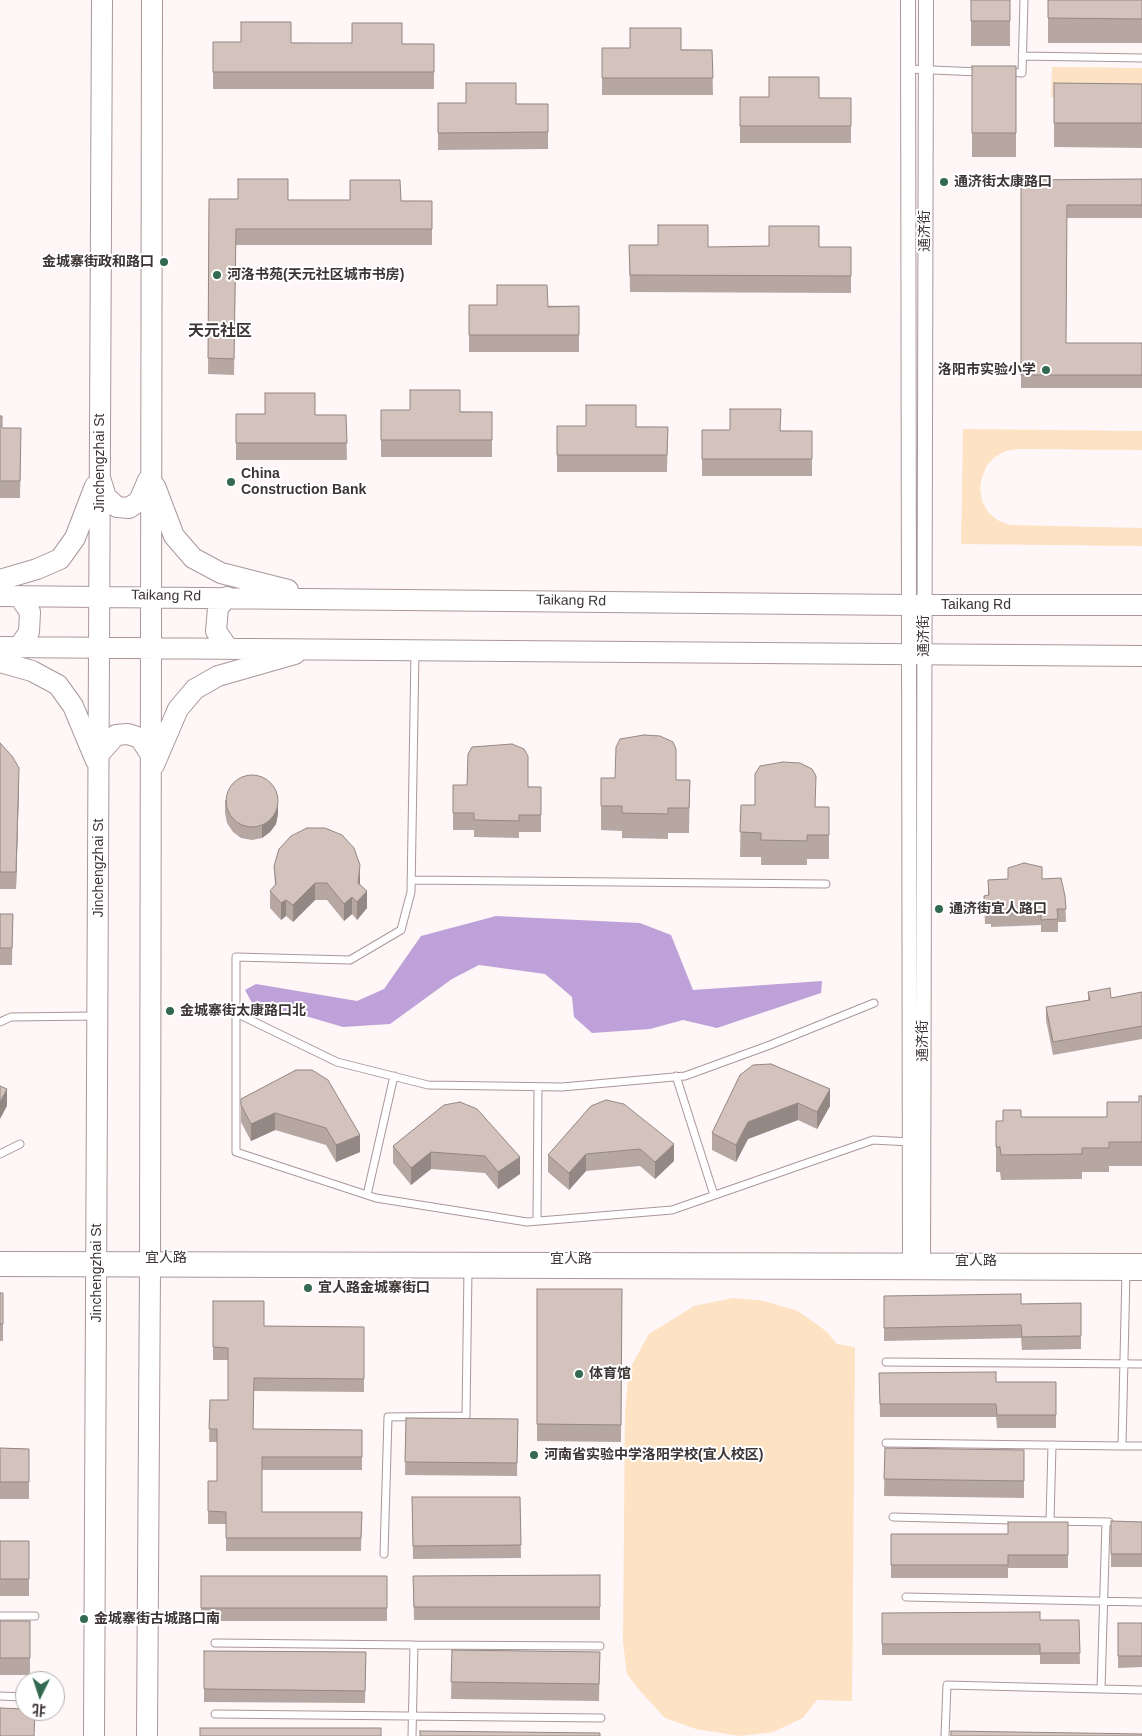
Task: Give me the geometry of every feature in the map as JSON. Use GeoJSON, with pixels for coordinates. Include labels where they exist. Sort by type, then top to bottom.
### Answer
{"type":"FeatureCollection","features":[{"type":"Feature","properties":{"kind":"main road","name":"Jinchengzhai St"},"geometry":{"type":"LineString","coordinates":[[94,1736],[100,761],[102,0]]}},
{"type":"Feature","properties":{"kind":"main road"},"geometry":{"type":"LineString","coordinates":[[147,1736],[150,1263],[152,0]]}},
{"type":"Feature","properties":{"kind":"main road"},"geometry":{"type":"LineString","coordinates":[[100,475],[106,497],[117,507],[129,508],[139,501],[150,474]]}},
{"type":"Feature","properties":{"kind":"main road"},"geometry":{"type":"LineString","coordinates":[[150,474],[174,536],[193,558],[221,573],[322,598]]}},
{"type":"Feature","properties":{"kind":"main road"},"geometry":{"type":"LineString","coordinates":[[0,580],[37,570],[60,559],[75,538],[100,475]]}},
{"type":"Feature","properties":{"kind":"main road","name":"Taikang Rd"},"geometry":{"type":"LineString","coordinates":[[9,596],[100,595],[916,605],[1142,605]]}},
{"type":"Feature","properties":{"kind":"main road"},"geometry":{"type":"LineString","coordinates":[[9,596],[30,612],[29,632],[10,647]]}},
{"type":"Feature","properties":{"kind":"main road"},"geometry":{"type":"LineString","coordinates":[[227,597],[218,608],[216,631],[227,647]]}},
{"type":"Feature","properties":{"kind":"main road"},"geometry":{"type":"LineString","coordinates":[[10,647],[227,647],[916,656],[1142,656]]}},
{"type":"Feature","properties":{"kind":"main road"},"geometry":{"type":"LineString","coordinates":[[151,764],[178,709],[195,689],[218,676],[316,648]]}},
{"type":"Feature","properties":{"kind":"main road"},"geometry":{"type":"LineString","coordinates":[[0,662],[32,671],[58,685],[73,706],[100,761]]}},
{"type":"Feature","properties":{"kind":"main road"},"geometry":{"type":"LineString","coordinates":[[100,761],[116,735],[128,734],[140,738],[151,764]]}},
{"type":"Feature","properties":{"kind":"street","name":"通济街"},"geometry":{"type":"LineString","coordinates":[[908,0],[916,605],[916,1267]]}},
{"type":"Feature","properties":{"kind":"street","name":"通济街"},"geometry":{"type":"LineString","coordinates":[[916,605],[926,0]]}},
{"type":"Feature","properties":{"kind":"street","name":"宜人路"},"geometry":{"type":"LineString","coordinates":[[0,1258],[97,1264]]}},
{"type":"Feature","properties":{"kind":"street","name":"宜人路"},"geometry":{"type":"LineString","coordinates":[[0,1269],[150,1263],[1126,1267],[1142,1261]]}},
{"type":"Feature","properties":{"kind":"street","name":"宜人路"},"geometry":{"type":"LineString","coordinates":[[1126,1267],[1142,1273]]}},
{"type":"Feature","properties":{"kind":"lane"},"geometry":{"type":"LineString","coordinates":[[1003,72],[1022,72],[1024,0]]}},
{"type":"Feature","properties":{"kind":"lane"},"geometry":{"type":"LineString","coordinates":[[1022,56],[1142,58]]}},
{"type":"Feature","properties":{"kind":"lane"},"geometry":{"type":"LineString","coordinates":[[908,69],[985,72]]}},
{"type":"Feature","properties":{"kind":"lane"},"geometry":{"type":"LineString","coordinates":[[415,649],[411,892],[400,930],[350,960],[236,956],[236,1152],[367,1195],[527,1222],[672,1210],[874,1140],[917,1142]]}},
{"type":"Feature","properties":{"kind":"lane"},"geometry":{"type":"LineString","coordinates":[[411,880],[826,884]]}},
{"type":"Feature","properties":{"kind":"lane"},"geometry":{"type":"LineString","coordinates":[[236,1012],[337,1062],[428,1085],[562,1087],[685,1076],[770,1045],[874,1003]]}},
{"type":"Feature","properties":{"kind":"lane"},"geometry":{"type":"LineString","coordinates":[[0,1022],[11,1017],[98,1016]]}},
{"type":"Feature","properties":{"kind":"lane"},"geometry":{"type":"LineString","coordinates":[[367,1195],[394,1076]]}},
{"type":"Feature","properties":{"kind":"lane"},"geometry":{"type":"LineString","coordinates":[[676,1076],[714,1195]]}},
{"type":"Feature","properties":{"kind":"lane"},"geometry":{"type":"LineString","coordinates":[[537,1221],[538,1087]]}},
{"type":"Feature","properties":{"kind":"lane"},"geometry":{"type":"LineString","coordinates":[[0,1154],[20,1144]]}},
{"type":"Feature","properties":{"kind":"lane"},"geometry":{"type":"LineString","coordinates":[[384,1554],[388,1417],[466,1416],[468,1265]]}},
{"type":"Feature","properties":{"kind":"lane"},"geometry":{"type":"LineString","coordinates":[[1122,1446],[1126,1267]]}},
{"type":"Feature","properties":{"kind":"lane"},"geometry":{"type":"LineString","coordinates":[[886,1362],[1142,1364]]}},
{"type":"Feature","properties":{"kind":"lane"},"geometry":{"type":"LineString","coordinates":[[886,1443],[1142,1446]]}},
{"type":"Feature","properties":{"kind":"lane"},"geometry":{"type":"LineString","coordinates":[[1050,1521],[1052,1445]]}},
{"type":"Feature","properties":{"kind":"lane"},"geometry":{"type":"LineString","coordinates":[[893,1517],[1115,1522]]}},
{"type":"Feature","properties":{"kind":"lane"},"geometry":{"type":"LineString","coordinates":[[1101,1689],[1106,1522]]}},
{"type":"Feature","properties":{"kind":"lane"},"geometry":{"type":"LineString","coordinates":[[906,1597],[1142,1602]]}},
{"type":"Feature","properties":{"kind":"lane"},"geometry":{"type":"LineString","coordinates":[[0,1616],[35,1616]]}},
{"type":"Feature","properties":{"kind":"lane"},"geometry":{"type":"LineString","coordinates":[[215,1643],[600,1646]]}},
{"type":"Feature","properties":{"kind":"lane"},"geometry":{"type":"LineString","coordinates":[[412,1736],[414,1645]]}},
{"type":"Feature","properties":{"kind":"lane"},"geometry":{"type":"LineString","coordinates":[[946,1736],[947,1685],[1142,1690]]}},
{"type":"Feature","properties":{"kind":"lane"},"geometry":{"type":"LineString","coordinates":[[0,1696],[15,1696]]}},
{"type":"Feature","properties":{"kind":"lane"},"geometry":{"type":"LineString","coordinates":[[215,1714],[601,1718]]}},
{"type":"Feature","properties":{"kind":"shaded area"},"geometry":{"type":"Polygon","coordinates":[[[1052,67],[1142,68],[1142,98],[1051,97],[1052,67]]]}},
{"type":"Feature","properties":{"kind":"shaded area"},"geometry":{"type":"Polygon","coordinates":[[[963,429],[1142,431],[1142,450],[1019,449],[1006,451],[995,457],[987,465],[980,489],[982,501],[988,512],[997,520],[1009,525],[1142,528],[1142,546],[961,544],[963,429]]]}},
{"type":"Feature","properties":{"kind":"shaded area"},"geometry":{"type":"Polygon","coordinates":[[[496,916],[640,923],[671,935],[693,990],[822,981],[821,993],[717,1028],[683,1020],[650,1029],[592,1033],[574,1017],[572,997],[545,974],[479,965],[452,979],[390,1024],[343,1027],[292,1012],[256,1010],[245,990],[256,984],[357,1001],[384,989],[421,936],[496,916]]]}},
{"type":"Feature","properties":{"kind":"shaded area"},"geometry":{"type":"Polygon","coordinates":[[[733,1298],[764,1301],[798,1311],[826,1331],[837,1344],[855,1347],[852,1701],[817,1700],[803,1718],[773,1732],[740,1736],[696,1729],[665,1718],[627,1674],[623,1642],[625,1411],[629,1370],[649,1334],[694,1306],[733,1298]]]}},
{"type":"Feature","properties":{"kind":"building"},"geometry":{"type":"Polygon","coordinates":[[[971,0],[1010,0],[1010,21],[971,21],[971,0]]]}},
{"type":"Feature","properties":{"kind":"building"},"geometry":{"type":"Polygon","coordinates":[[[1048,0],[1142,0],[1142,19],[1048,18],[1048,0]]]}},
{"type":"Feature","properties":{"kind":"building"},"geometry":{"type":"Polygon","coordinates":[[[241,22],[291,22],[291,43],[352,43],[352,23],[402,23],[402,44],[434,44],[434,72],[213,72],[213,42],[241,42],[241,22]]]}},
{"type":"Feature","properties":{"kind":"building"},"geometry":{"type":"Polygon","coordinates":[[[630,28],[681,28],[681,50],[712,50],[713,78],[602,78],[602,48],[630,48],[630,28]]]}},
{"type":"Feature","properties":{"kind":"building"},"geometry":{"type":"Polygon","coordinates":[[[972,66],[1016,66],[1016,133],[972,133],[972,66]]]}},
{"type":"Feature","properties":{"kind":"building"},"geometry":{"type":"Polygon","coordinates":[[[769,77],[819,77],[819,98],[851,98],[851,126],[740,126],[740,97],[769,97],[769,77]]]}},
{"type":"Feature","properties":{"kind":"building"},"geometry":{"type":"Polygon","coordinates":[[[466,83],[516,83],[516,104],[548,104],[548,132],[438,133],[438,103],[466,103],[466,83]]]}},
{"type":"Feature","properties":{"kind":"building"},"geometry":{"type":"Polygon","coordinates":[[[1054,83],[1142,84],[1142,123],[1054,123],[1054,83]]]}},
{"type":"Feature","properties":{"kind":"building"},"geometry":{"type":"Polygon","coordinates":[[[238,179],[288,179],[288,200],[350,200],[350,180],[400,180],[401,201],[432,201],[432,229],[236,229],[234,359],[208,358],[209,199],[238,199],[238,179]]]}},
{"type":"Feature","properties":{"kind":"building"},"geometry":{"type":"Polygon","coordinates":[[[1142,179],[1142,205],[1067,205],[1066,343],[1142,343],[1142,375],[1021,375],[1021,180],[1142,179]]]}},
{"type":"Feature","properties":{"kind":"building"},"geometry":{"type":"Polygon","coordinates":[[[658,225],[708,225],[708,247],[769,246],[769,226],[819,226],[819,247],[851,247],[851,276],[630,275],[629,245],[658,245],[658,225]]]}},
{"type":"Feature","properties":{"kind":"building"},"geometry":{"type":"Polygon","coordinates":[[[497,285],[547,285],[548,307],[579,306],[579,335],[469,335],[469,305],[497,305],[497,285]]]}},
{"type":"Feature","properties":{"kind":"building"},"geometry":{"type":"Polygon","coordinates":[[[410,390],[460,390],[460,412],[492,412],[492,440],[381,440],[381,410],[410,410],[410,390]]]}},
{"type":"Feature","properties":{"kind":"building"},"geometry":{"type":"Polygon","coordinates":[[[265,393],[315,393],[315,415],[346,415],[347,443],[236,443],[236,414],[265,414],[265,393]]]}},
{"type":"Feature","properties":{"kind":"building"},"geometry":{"type":"Polygon","coordinates":[[[586,405],[636,405],[636,427],[668,427],[667,455],[557,455],[557,426],[586,426],[586,405]]]}},
{"type":"Feature","properties":{"kind":"building"},"geometry":{"type":"Polygon","coordinates":[[[730,409],[781,409],[780,431],[812,431],[812,459],[702,459],[702,430],[730,430],[730,409]]]}},
{"type":"Feature","properties":{"kind":"building"},"geometry":{"type":"Polygon","coordinates":[[[0,416],[2,416],[2,428],[21,428],[20,481],[0,481],[0,416]]]}},
{"type":"Feature","properties":{"kind":"building"},"geometry":{"type":"Polygon","coordinates":[[[644,735],[660,736],[673,742],[676,749],[676,780],[690,780],[689,808],[668,808],[668,814],[622,813],[622,806],[601,806],[601,778],[615,778],[616,747],[620,739],[644,735]]]}},
{"type":"Feature","properties":{"kind":"building"},"geometry":{"type":"Polygon","coordinates":[[[0,743],[12,756],[19,768],[16,872],[0,872],[0,743]]]}},
{"type":"Feature","properties":{"kind":"building"},"geometry":{"type":"Polygon","coordinates":[[[512,744],[524,749],[528,756],[528,787],[541,787],[541,815],[519,815],[519,821],[474,820],[474,813],[453,813],[453,785],[467,785],[468,754],[472,747],[512,744]]]}},
{"type":"Feature","properties":{"kind":"building"},"geometry":{"type":"Polygon","coordinates":[[[783,762],[800,763],[812,769],[816,776],[815,807],[829,807],[829,835],[807,835],[807,841],[761,840],[761,833],[740,832],[741,805],[755,805],[755,774],[760,766],[783,762]]]}},
{"type":"Feature","properties":{"kind":"building"},"geometry":{"type":"Polygon","coordinates":[[[247,775],[257,775],[266,779],[274,787],[278,801],[274,815],[266,823],[257,827],[247,827],[238,823],[230,815],[226,806],[226,796],[230,787],[238,779],[247,775]]]}},
{"type":"Feature","properties":{"kind":"building"},"geometry":{"type":"Polygon","coordinates":[[[307,828],[325,828],[342,835],[354,848],[360,865],[358,883],[367,891],[357,902],[352,897],[344,904],[327,883],[315,883],[293,905],[286,900],[281,903],[270,891],[276,884],[274,866],[279,849],[291,836],[307,828]]]}},
{"type":"Feature","properties":{"kind":"building"},"geometry":{"type":"Polygon","coordinates":[[[1024,863],[1042,867],[1042,879],[1061,878],[1066,909],[1057,909],[1058,919],[1041,920],[1041,912],[991,914],[991,911],[985,911],[984,896],[989,895],[988,880],[1008,879],[1008,868],[1024,863]]]}},
{"type":"Feature","properties":{"kind":"building"},"geometry":{"type":"Polygon","coordinates":[[[0,914],[13,914],[12,948],[0,948],[0,914]]]}},
{"type":"Feature","properties":{"kind":"building"},"geometry":{"type":"Polygon","coordinates":[[[1110,988],[1111,998],[1142,992],[1142,1026],[1053,1042],[1046,1007],[1090,1000],[1088,992],[1110,988]]]}},
{"type":"Feature","properties":{"kind":"building"},"geometry":{"type":"Polygon","coordinates":[[[771,1064],[830,1089],[817,1112],[798,1103],[748,1122],[736,1145],[712,1133],[740,1075],[753,1065],[771,1064]]]}},
{"type":"Feature","properties":{"kind":"building"},"geometry":{"type":"Polygon","coordinates":[[[296,1070],[312,1070],[328,1080],[360,1135],[336,1145],[326,1128],[275,1113],[251,1124],[241,1105],[241,1099],[296,1070]]]}},
{"type":"Feature","properties":{"kind":"building"},"geometry":{"type":"Polygon","coordinates":[[[0,1086],[7,1089],[0,1102],[0,1086]]]}},
{"type":"Feature","properties":{"kind":"building"},"geometry":{"type":"Polygon","coordinates":[[[1139,1096],[1142,1096],[1142,1142],[1109,1142],[1109,1148],[1082,1148],[1082,1154],[1001,1155],[1000,1147],[996,1147],[996,1121],[1003,1121],[1003,1110],[1021,1110],[1021,1117],[1107,1117],[1107,1102],[1139,1102],[1139,1096]]]}},
{"type":"Feature","properties":{"kind":"building"},"geometry":{"type":"Polygon","coordinates":[[[606,1100],[624,1104],[674,1144],[655,1162],[640,1149],[586,1154],[569,1173],[548,1155],[591,1106],[606,1100]]]}},
{"type":"Feature","properties":{"kind":"building"},"geometry":{"type":"Polygon","coordinates":[[[460,1102],[477,1109],[520,1157],[498,1172],[485,1156],[431,1152],[411,1168],[393,1146],[444,1105],[460,1102]]]}},
{"type":"Feature","properties":{"kind":"building","name":"体育馆"},"geometry":{"type":"Polygon","coordinates":[[[537,1289],[622,1289],[621,1425],[537,1424],[537,1289]]]}},
{"type":"Feature","properties":{"kind":"building"},"geometry":{"type":"Polygon","coordinates":[[[0,1293],[3,1293],[3,1324],[0,1324],[0,1293]]]}},
{"type":"Feature","properties":{"kind":"building"},"geometry":{"type":"Polygon","coordinates":[[[1021,1294],[1021,1304],[1081,1303],[1081,1336],[1022,1337],[1021,1325],[884,1328],[884,1296],[1021,1294]]]}},
{"type":"Feature","properties":{"kind":"building"},"geometry":{"type":"Polygon","coordinates":[[[213,1301],[264,1301],[264,1326],[364,1327],[364,1379],[254,1378],[253,1429],[362,1430],[362,1457],[262,1457],[262,1512],[362,1512],[361,1538],[226,1538],[226,1512],[208,1511],[208,1481],[217,1481],[217,1429],[209,1429],[210,1400],[228,1400],[228,1348],[213,1347],[213,1301]]]}},
{"type":"Feature","properties":{"kind":"building"},"geometry":{"type":"Polygon","coordinates":[[[996,1372],[996,1382],[1056,1382],[1056,1415],[997,1415],[996,1404],[880,1404],[879,1373],[996,1372]]]}},
{"type":"Feature","properties":{"kind":"building"},"geometry":{"type":"Polygon","coordinates":[[[406,1418],[518,1419],[517,1463],[405,1462],[406,1418]]]}},
{"type":"Feature","properties":{"kind":"building"},"geometry":{"type":"Polygon","coordinates":[[[0,1448],[29,1449],[29,1482],[0,1482],[0,1448]]]}},
{"type":"Feature","properties":{"kind":"building"},"geometry":{"type":"Polygon","coordinates":[[[885,1448],[1024,1450],[1024,1481],[884,1479],[885,1448]]]}},
{"type":"Feature","properties":{"kind":"building"},"geometry":{"type":"Polygon","coordinates":[[[412,1497],[520,1497],[521,1545],[413,1546],[412,1497]]]}},
{"type":"Feature","properties":{"kind":"building"},"geometry":{"type":"Polygon","coordinates":[[[1111,1521],[1142,1522],[1142,1554],[1111,1554],[1111,1521]]]}},
{"type":"Feature","properties":{"kind":"building"},"geometry":{"type":"Polygon","coordinates":[[[1008,1522],[1068,1522],[1068,1555],[1008,1555],[1008,1565],[891,1565],[891,1534],[1008,1534],[1008,1522]]]}},
{"type":"Feature","properties":{"kind":"building"},"geometry":{"type":"Polygon","coordinates":[[[0,1541],[29,1541],[29,1579],[0,1579],[0,1541]]]}},
{"type":"Feature","properties":{"kind":"building"},"geometry":{"type":"Polygon","coordinates":[[[600,1575],[600,1607],[414,1607],[413,1576],[600,1575]]]}},
{"type":"Feature","properties":{"kind":"building"},"geometry":{"type":"Polygon","coordinates":[[[201,1576],[387,1576],[387,1608],[201,1608],[201,1576]]]}},
{"type":"Feature","properties":{"kind":"building"},"geometry":{"type":"Polygon","coordinates":[[[1040,1612],[1040,1620],[1079,1620],[1080,1653],[1040,1653],[1040,1644],[882,1644],[882,1613],[1040,1612]]]}},
{"type":"Feature","properties":{"kind":"building"},"geometry":{"type":"Polygon","coordinates":[[[0,1621],[30,1621],[30,1658],[0,1658],[0,1621]]]}},
{"type":"Feature","properties":{"kind":"building"},"geometry":{"type":"Polygon","coordinates":[[[1118,1623],[1142,1623],[1142,1656],[1118,1656],[1118,1623]]]}},
{"type":"Feature","properties":{"kind":"building"},"geometry":{"type":"Polygon","coordinates":[[[452,1650],[600,1652],[599,1684],[451,1682],[452,1650]]]}},
{"type":"Feature","properties":{"kind":"building"},"geometry":{"type":"Polygon","coordinates":[[[204,1651],[366,1652],[365,1691],[204,1689],[204,1651]]]}},
{"type":"Feature","properties":{"kind":"building"},"geometry":{"type":"Polygon","coordinates":[[[0,1708],[15,1709],[15,1721],[35,1721],[34,1736],[0,1736],[0,1708]]]}},
{"type":"Feature","properties":{"kind":"building"},"geometry":{"type":"Polygon","coordinates":[[[200,1728],[381,1728],[381,1736],[200,1736],[200,1728]]]}},
{"type":"Feature","properties":{"kind":"building"},"geometry":{"type":"Polygon","coordinates":[[[420,1731],[600,1733],[600,1736],[420,1736],[420,1731]]]}},
{"type":"Feature","properties":{"kind":"building"},"geometry":{"type":"Polygon","coordinates":[[[951,1731],[1142,1734],[1142,1736],[951,1736],[951,1731]]]}},
{"type":"Feature","properties":{"kind":"place","name":"通济街太康路口"},"geometry":{"type":"Point","coordinates":[944,182]}},
{"type":"Feature","properties":{"kind":"place","name":"金城寨街政和路口"},"geometry":{"type":"Point","coordinates":[164,262]}},
{"type":"Feature","properties":{"kind":"place","name":"河洛书苑(天元社区城市书房)"},"geometry":{"type":"Point","coordinates":[217,275]}},
{"type":"Feature","properties":{"kind":"place","name":"洛阳市实验小学"},"geometry":{"type":"Point","coordinates":[1046,370]}},
{"type":"Feature","properties":{"kind":"place","name":"China Construction Bank"},"geometry":{"type":"Point","coordinates":[231,482]}},
{"type":"Feature","properties":{"kind":"place","name":"通济街宜人路口"},"geometry":{"type":"Point","coordinates":[939,909]}},
{"type":"Feature","properties":{"kind":"place","name":"金城寨街太康路口北"},"geometry":{"type":"Point","coordinates":[170,1011]}},
{"type":"Feature","properties":{"kind":"place","name":"宜人路金城寨街口"},"geometry":{"type":"Point","coordinates":[308,1288]}},
{"type":"Feature","properties":{"kind":"place","name":"体育馆"},"geometry":{"type":"Point","coordinates":[579,1374]}},
{"type":"Feature","properties":{"kind":"place","name":"河南省实验中学洛阳学校(宜人校区)"},"geometry":{"type":"Point","coordinates":[534,1455]}},
{"type":"Feature","properties":{"kind":"place","name":"金城寨街古城路口南"},"geometry":{"type":"Point","coordinates":[84,1619]}},
{"type":"Feature","properties":{"kind":"district","name":"天元社区"},"geometry":{"type":"Point","coordinates":[220,332]}}]}
